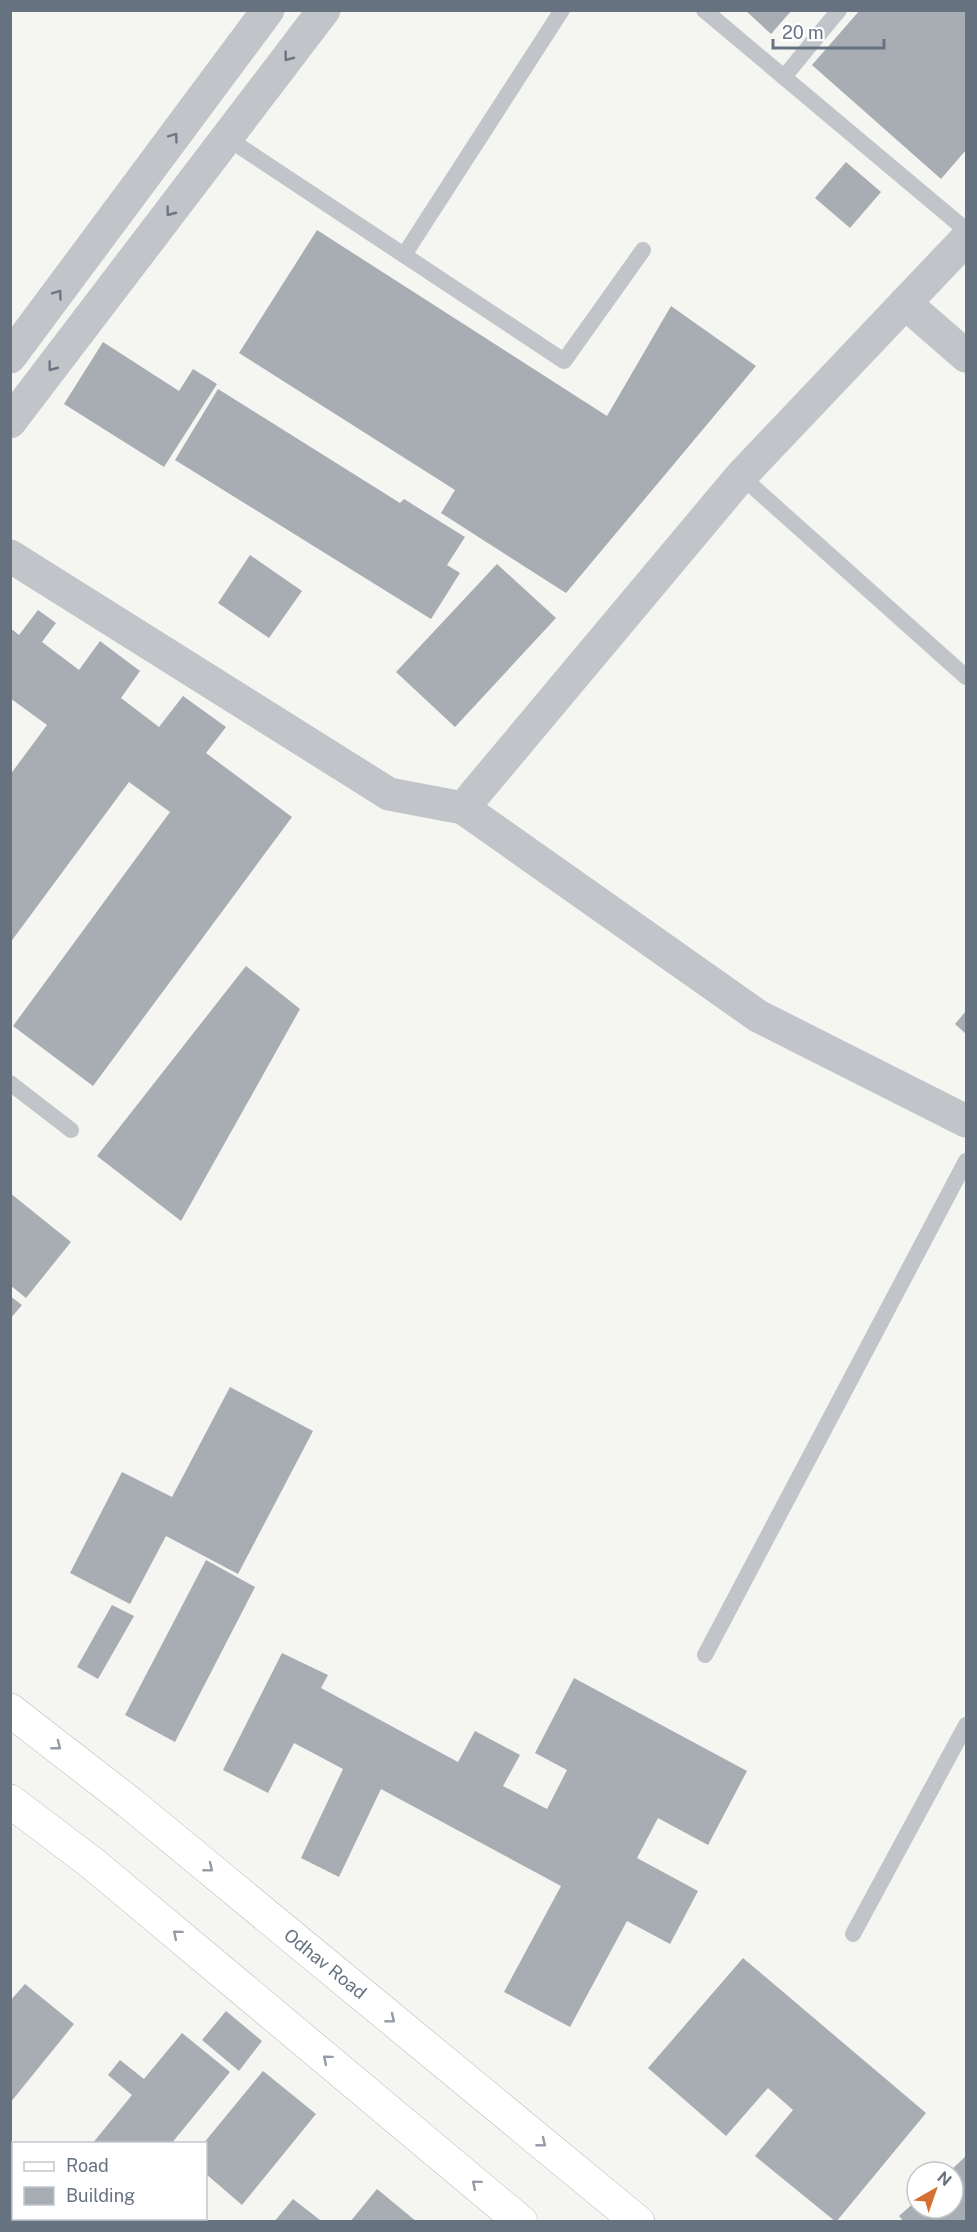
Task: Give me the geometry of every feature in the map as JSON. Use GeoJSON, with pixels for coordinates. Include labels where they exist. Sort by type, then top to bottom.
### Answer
{"type":"FeatureCollection","features":[{"type":"Feature","properties":{"kind":"main road","name":"Odhav Road"},"geometry":{"type":"LineString","coordinates":[[10,1710],[130,1803],[638,2222]]}},
{"type":"Feature","properties":{"kind":"main road"},"geometry":{"type":"LineString","coordinates":[[10,1801],[92,1863],[521,2222]]}},
{"type":"Feature","properties":{"kind":"street"},"geometry":{"type":"LineString","coordinates":[[10,357],[268,10]]}},
{"type":"Feature","properties":{"kind":"street"},"geometry":{"type":"LineString","coordinates":[[10,422],[324,10]]}},
{"type":"Feature","properties":{"kind":"street"},"geometry":{"type":"LineString","coordinates":[[463,808],[741,476],[966,239]]}},
{"type":"Feature","properties":{"kind":"street"},"geometry":{"type":"LineString","coordinates":[[905,303],[966,356]]}},
{"type":"Feature","properties":{"kind":"street"},"geometry":{"type":"LineString","coordinates":[[10,556],[389,794],[463,808],[758,1016],[966,1121]]}},
{"type":"Feature","properties":{"kind":"lane"},"geometry":{"type":"LineString","coordinates":[[404,255],[562,10]]}},
{"type":"Feature","properties":{"kind":"lane"},"geometry":{"type":"LineString","coordinates":[[704,10],[966,230]]}},
{"type":"Feature","properties":{"kind":"lane"},"geometry":{"type":"LineString","coordinates":[[784,77],[839,10]]}},
{"type":"Feature","properties":{"kind":"lane"},"geometry":{"type":"LineString","coordinates":[[227,138],[564,361],[643,250]]}},
{"type":"Feature","properties":{"kind":"lane"},"geometry":{"type":"LineString","coordinates":[[741,476],[966,677]]}},
{"type":"Feature","properties":{"kind":"lane"},"geometry":{"type":"LineString","coordinates":[[10,1083],[71,1130]]}},
{"type":"Feature","properties":{"kind":"lane"},"geometry":{"type":"LineString","coordinates":[[705,1655],[966,1161]]}},
{"type":"Feature","properties":{"kind":"lane"},"geometry":{"type":"LineString","coordinates":[[854,1934],[966,1725]]}},
{"type":"Feature","properties":{"kind":"building"},"geometry":{"type":"Polygon","coordinates":[[[745,10],[792,10],[771,34],[745,10]]]}},
{"type":"Feature","properties":{"kind":"building"},"geometry":{"type":"Polygon","coordinates":[[[860,10],[966,10],[966,150],[941,179],[812,65],[860,10]]]}},
{"type":"Feature","properties":{"kind":"building"},"geometry":{"type":"Polygon","coordinates":[[[846,162],[881,192],[850,228],[815,198],[846,162]]]}},
{"type":"Feature","properties":{"kind":"building"},"geometry":{"type":"Polygon","coordinates":[[[317,230],[607,416],[671,306],[756,366],[566,593],[441,513],[455,490],[239,353],[317,230]]]}},
{"type":"Feature","properties":{"kind":"building"},"geometry":{"type":"Polygon","coordinates":[[[103,342],[179,391],[193,369],[217,384],[164,467],[64,404],[103,342]]]}},
{"type":"Feature","properties":{"kind":"building"},"geometry":{"type":"Polygon","coordinates":[[[218,389],[400,503],[404,499],[465,537],[447,565],[460,573],[431,619],[175,460],[218,389]]]}},
{"type":"Feature","properties":{"kind":"building"},"geometry":{"type":"Polygon","coordinates":[[[250,555],[302,591],[269,638],[218,603],[250,555]]]}},
{"type":"Feature","properties":{"kind":"building"},"geometry":{"type":"Polygon","coordinates":[[[497,564],[556,618],[455,727],[396,672],[497,564]]]}},
{"type":"Feature","properties":{"kind":"building"},"geometry":{"type":"Polygon","coordinates":[[[38,610],[56,623],[42,642],[79,670],[100,641],[140,671],[121,698],[159,727],[183,696],[226,727],[206,753],[292,817],[93,1086],[13,1026],[170,812],[129,782],[10,943],[10,775],[47,725],[10,698],[10,628],[19,635],[38,610]]]}},
{"type":"Feature","properties":{"kind":"building"},"geometry":{"type":"Polygon","coordinates":[[[246,966],[300,1009],[181,1221],[97,1156],[246,966]]]}},
{"type":"Feature","properties":{"kind":"building"},"geometry":{"type":"Polygon","coordinates":[[[966,1011],[966,1034],[955,1024],[966,1011]]]}},
{"type":"Feature","properties":{"kind":"building"},"geometry":{"type":"Polygon","coordinates":[[[10,1193],[71,1242],[26,1298],[10,1285],[10,1193]]]}},
{"type":"Feature","properties":{"kind":"building"},"geometry":{"type":"Polygon","coordinates":[[[10,1296],[22,1305],[10,1319],[10,1296]]]}},
{"type":"Feature","properties":{"kind":"building"},"geometry":{"type":"Polygon","coordinates":[[[230,1387],[313,1431],[238,1574],[166,1536],[130,1604],[70,1573],[122,1472],[172,1497],[230,1387]]]}},
{"type":"Feature","properties":{"kind":"building"},"geometry":{"type":"Polygon","coordinates":[[[206,1560],[255,1587],[175,1742],[125,1715],[206,1560]]]}},
{"type":"Feature","properties":{"kind":"building"},"geometry":{"type":"Polygon","coordinates":[[[112,1605],[134,1616],[98,1679],[77,1667],[112,1605]]]}},
{"type":"Feature","properties":{"kind":"building"},"geometry":{"type":"Polygon","coordinates":[[[282,1653],[328,1675],[321,1688],[458,1762],[475,1731],[520,1755],[503,1786],[547,1809],[567,1770],[535,1753],[574,1678],[747,1771],[708,1845],[658,1818],[637,1858],[698,1891],[670,1944],[627,1921],[570,2027],[504,1992],[561,1886],[381,1789],[339,1877],[301,1858],[343,1769],[294,1743],[268,1793],[223,1770],[282,1653]]]}},
{"type":"Feature","properties":{"kind":"building"},"geometry":{"type":"Polygon","coordinates":[[[743,1958],[926,2113],[836,2222],[755,2156],[793,2110],[768,2088],[726,2136],[648,2068],[743,1958]]]}},
{"type":"Feature","properties":{"kind":"building"},"geometry":{"type":"Polygon","coordinates":[[[25,1984],[74,2024],[10,2103],[10,2001],[25,1984]]]}},
{"type":"Feature","properties":{"kind":"building"},"geometry":{"type":"Polygon","coordinates":[[[226,2011],[262,2041],[239,2071],[202,2040],[226,2011]]]}},
{"type":"Feature","properties":{"kind":"building"},"geometry":{"type":"Polygon","coordinates":[[[182,2033],[230,2072],[173,2142],[94,2142],[132,2095],[108,2075],[120,2060],[144,2079],[182,2033]]]}},
{"type":"Feature","properties":{"kind":"building"},"geometry":{"type":"Polygon","coordinates":[[[263,2071],[316,2114],[242,2205],[207,2175],[207,2142],[205,2142],[263,2071]]]}},
{"type":"Feature","properties":{"kind":"building"},"geometry":{"type":"Polygon","coordinates":[[[966,2156],[966,2222],[904,2222],[899,2216],[905,2211],[905,2220],[965,2220],[965,2160],[962,2160],[966,2156]]]}},
{"type":"Feature","properties":{"kind":"building"},"geometry":{"type":"Polygon","coordinates":[[[377,2189],[417,2222],[350,2222],[377,2189]]]}},
{"type":"Feature","properties":{"kind":"building"},"geometry":{"type":"Polygon","coordinates":[[[293,2199],[320,2220],[318,2222],[274,2222],[293,2199]]]}}]}
